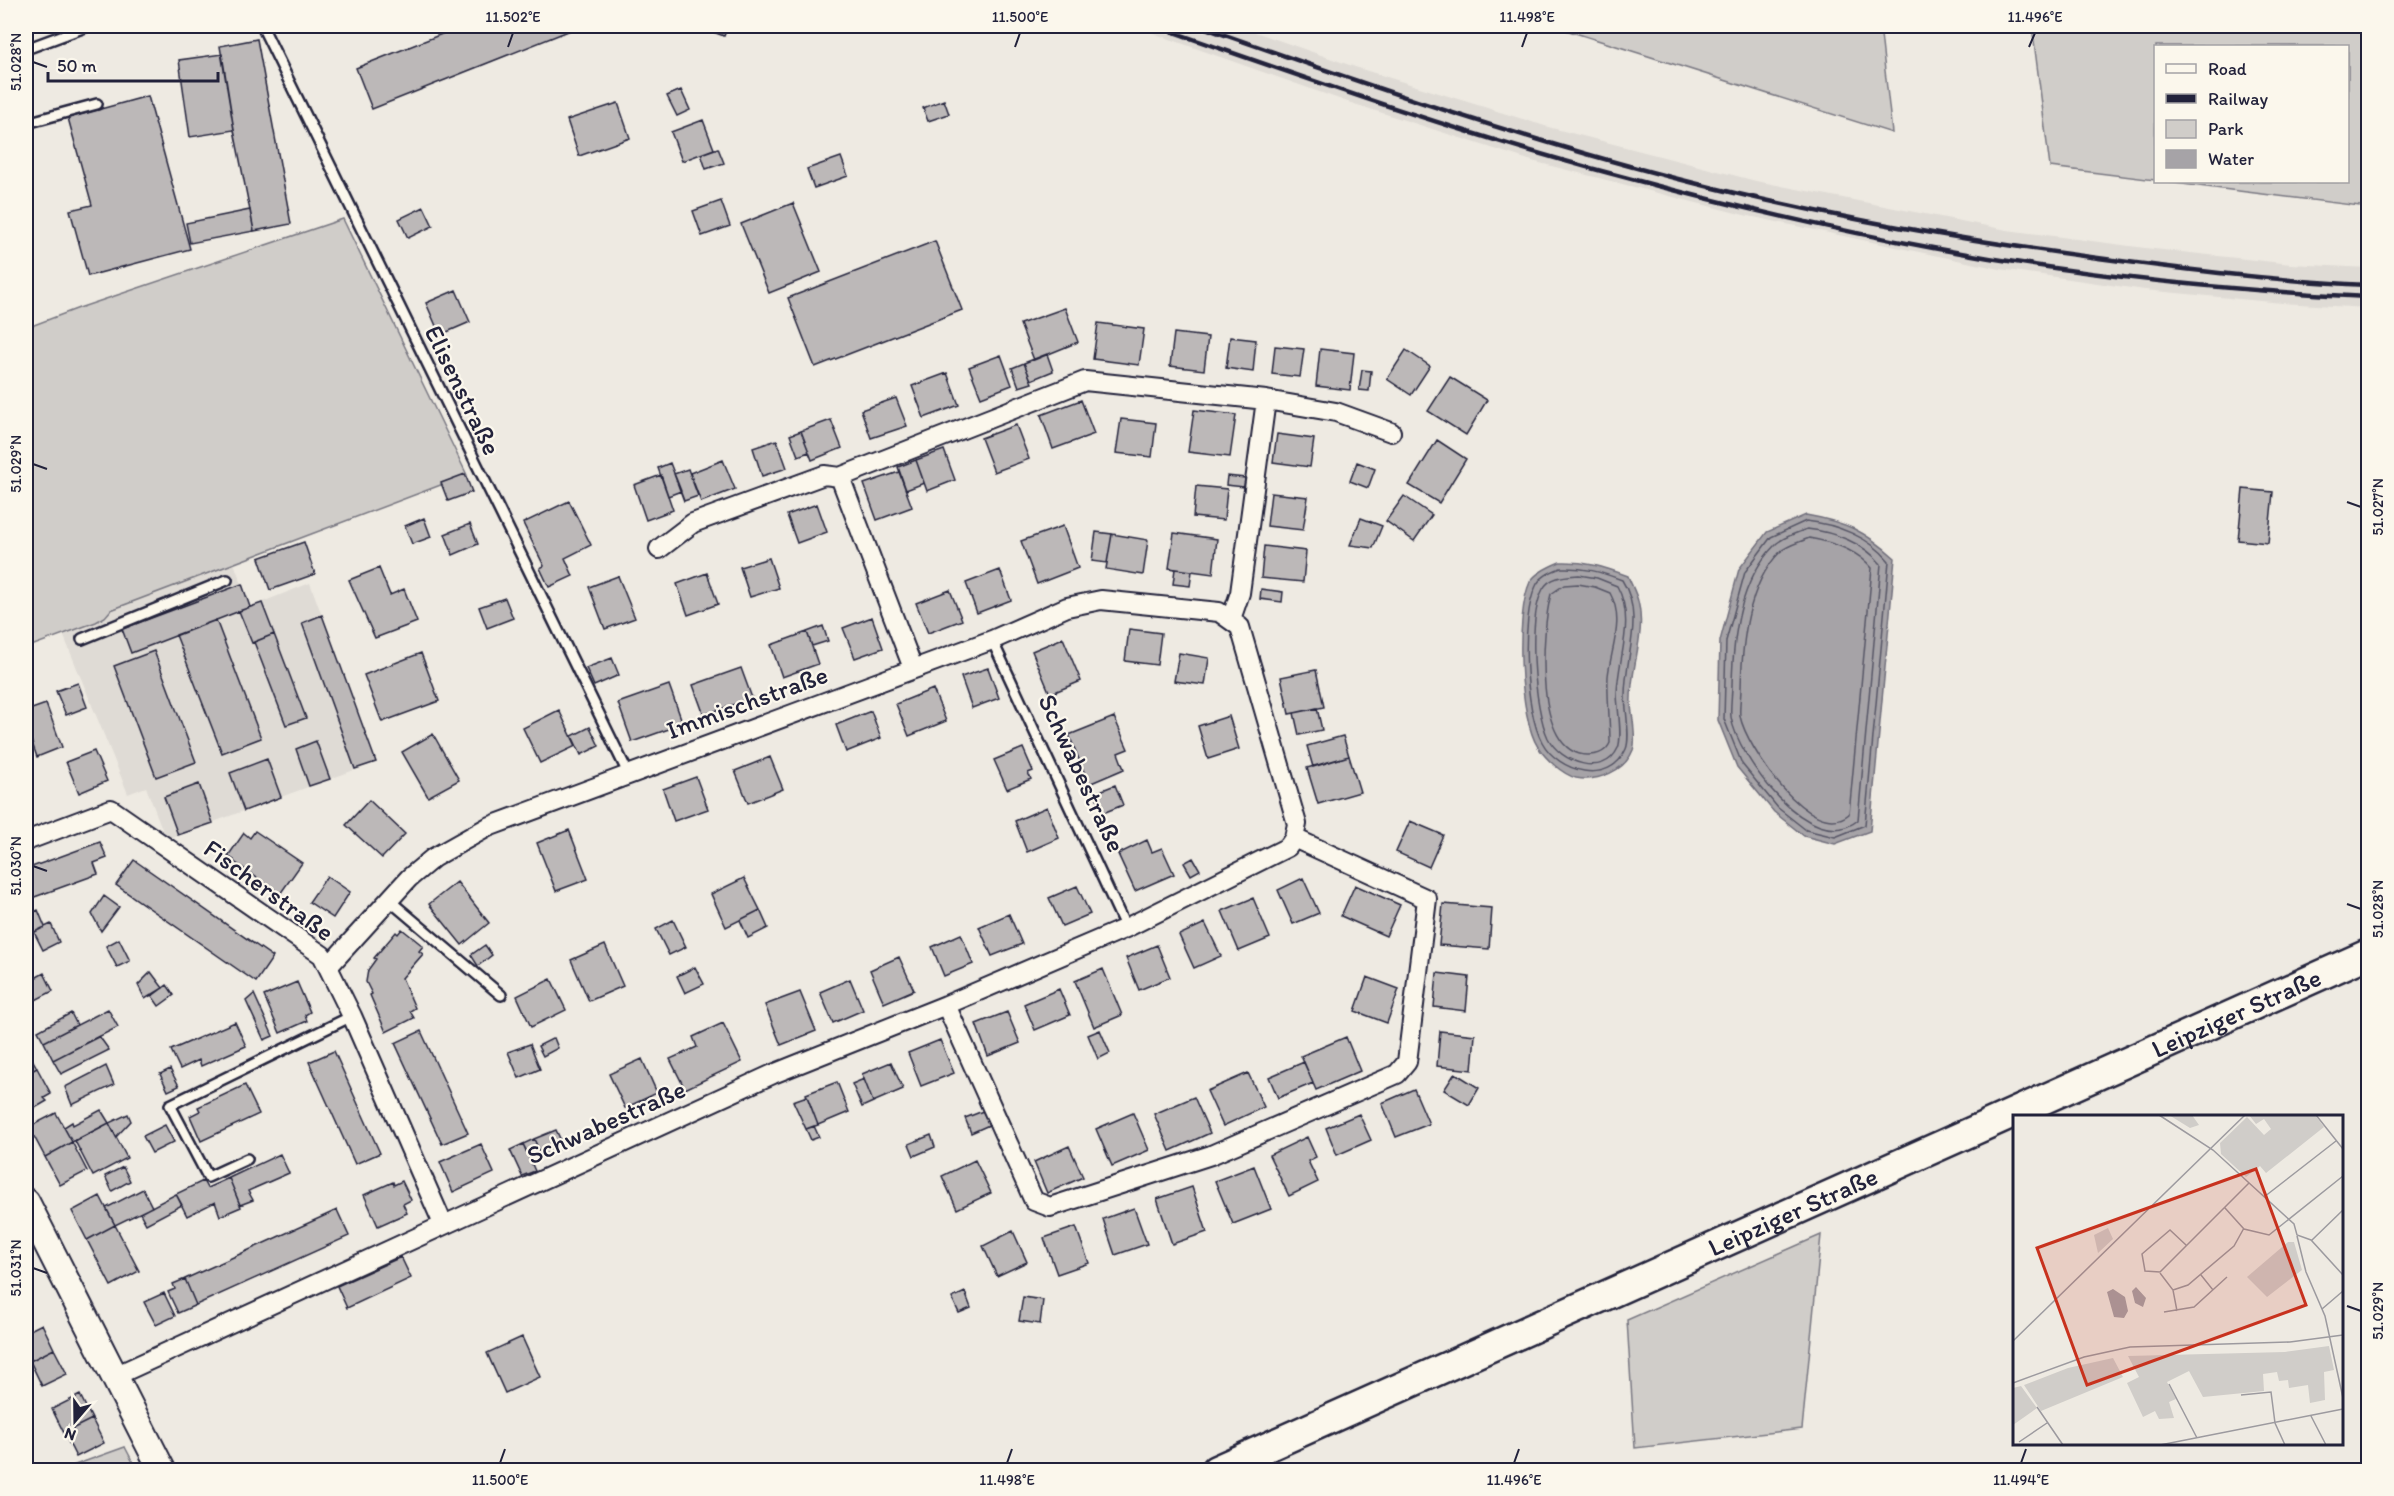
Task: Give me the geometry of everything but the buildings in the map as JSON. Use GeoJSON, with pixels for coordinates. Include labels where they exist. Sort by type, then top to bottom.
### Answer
{"type":"FeatureCollection","features":[{"type":"Feature","properties":{"kind":"main road","name":"Leipziger Straße"},"geometry":{"type":"LineString","coordinates":[[1216,1470],[2368,954]]}},
{"type":"Feature","properties":{"kind":"main road"},"geometry":{"type":"LineString","coordinates":[[26,1202],[162,1470]]}},
{"type":"Feature","properties":{"kind":"street"},"geometry":{"type":"LineString","coordinates":[[659,549],[693,523],[825,475],[840,477],[1085,381],[1266,400],[1336,412],[1391,432]]}},
{"type":"Feature","properties":{"kind":"street"},"geometry":{"type":"LineString","coordinates":[[946,1005],[1034,1201],[1050,1207],[1211,1155],[1397,1074],[1407,1062],[1427,899],[1294,838],[1297,824],[1240,627],[1231,619],[1240,593],[1266,400]]}},
{"type":"Feature","properties":{"kind":"street"},"geometry":{"type":"LineString","coordinates":[[840,477],[913,668]]}},
{"type":"Feature","properties":{"kind":"street","name":"Immischstraße"},"geometry":{"type":"LineString","coordinates":[[328,967],[409,878],[433,858],[488,827],[628,773],[992,640],[1067,607],[1101,600],[1219,612],[1231,619]]}},
{"type":"Feature","properties":{"kind":"street","name":"Fischerstraße"},"geometry":{"type":"LineString","coordinates":[[26,841],[111,809],[322,955],[352,1016],[443,1224]]}},
{"type":"Feature","properties":{"kind":"street","name":"Schwabestraße"},"geometry":{"type":"LineString","coordinates":[[115,1376],[773,1074],[946,1005],[1126,928],[1288,847],[1294,838]]}},
{"type":"Feature","properties":{"kind":"lane"},"geometry":{"type":"LineString","coordinates":[[26,49],[88,26]]}},
{"type":"Feature","properties":{"kind":"lane","name":"Elisenstraße"},"geometry":{"type":"LineString","coordinates":[[262,26],[628,773]]}},
{"type":"Feature","properties":{"kind":"lane"},"geometry":{"type":"LineString","coordinates":[[34,121],[97,104]]}},
{"type":"Feature","properties":{"kind":"lane"},"geometry":{"type":"LineString","coordinates":[[82,639],[227,580]]}},
{"type":"Feature","properties":{"kind":"lane","name":"Schwabestraße"},"geometry":{"type":"LineString","coordinates":[[992,640],[1126,928]]}},
{"type":"Feature","properties":{"kind":"lane"},"geometry":{"type":"LineString","coordinates":[[389,900],[501,995]]}},
{"type":"Feature","properties":{"kind":"lane"},"geometry":{"type":"LineString","coordinates":[[247,1159],[208,1178],[170,1105],[352,1016]]}},
{"type":"Feature","properties":{"kind":"shaded area"},"geometry":{"type":"Polygon","coordinates":[[[1133,26],[1238,26],[1358,68],[1548,127],[1756,181],[2007,230],[2291,264],[2368,268],[2368,308],[2282,303],[2145,290],[2000,269],[1744,215],[1532,161],[1342,100],[1133,26]]]}},
{"type":"Feature","properties":{"kind":"shaded area"},"geometry":{"type":"Polygon","coordinates":[[[234,563],[250,607],[310,583],[376,762],[170,838],[164,834],[146,787],[128,794],[63,634],[96,622],[111,610],[234,563]]]}},
{"type":"Feature","properties":{"kind":"green space"},"geometry":{"type":"Polygon","coordinates":[[[1553,26],[1880,26],[1892,133],[1553,26]]]}},
{"type":"Feature","properties":{"kind":"green space"},"geometry":{"type":"Polygon","coordinates":[[[2032,26],[2368,26],[2368,207],[2174,183],[2349,183],[2349,45],[2154,45],[2154,180],[2050,167],[2032,26]]]}},
{"type":"Feature","properties":{"kind":"green space"},"geometry":{"type":"Polygon","coordinates":[[[343,219],[467,475],[111,610],[96,622],[26,648],[26,328],[343,219]]]}},
{"type":"Feature","properties":{"kind":"green space"},"geometry":{"type":"Polygon","coordinates":[[[1821,1235],[1802,1429],[1635,1448],[1627,1320],[1821,1235]]]}},
{"type":"Feature","properties":{"kind":"green space"},"geometry":{"type":"Polygon","coordinates":[[[125,1447],[137,1470],[61,1470],[125,1447]]]}},
{"type":"Feature","properties":{"kind":"water"},"geometry":{"type":"Polygon","coordinates":[[[1806,515],[1854,529],[1895,558],[1870,831],[1835,844],[1804,836],[1774,812],[1737,767],[1718,720],[1720,641],[1739,569],[1767,532],[1806,515]]]}},
{"type":"Feature","properties":{"kind":"water"},"geometry":{"type":"Polygon","coordinates":[[[1560,562],[1594,565],[1628,576],[1640,613],[1639,639],[1631,692],[1633,750],[1624,764],[1617,769],[1593,778],[1576,778],[1560,770],[1538,747],[1532,733],[1523,690],[1521,641],[1525,597],[1530,582],[1536,575],[1560,562]]]}},
{"type":"Feature","properties":{"kind":"railway"},"geometry":{"type":"LineString","coordinates":[[1156,26],[1381,104],[1495,140],[1649,184],[1811,223],[1987,258],[2095,274],[2204,286],[2368,297]]}},
{"type":"Feature","properties":{"kind":"railway"},"geometry":{"type":"LineString","coordinates":[[1199,26],[1383,90],[1569,149],[1631,167],[1794,207],[1945,235],[2098,258],[2300,281],[2368,285]]}}]}
